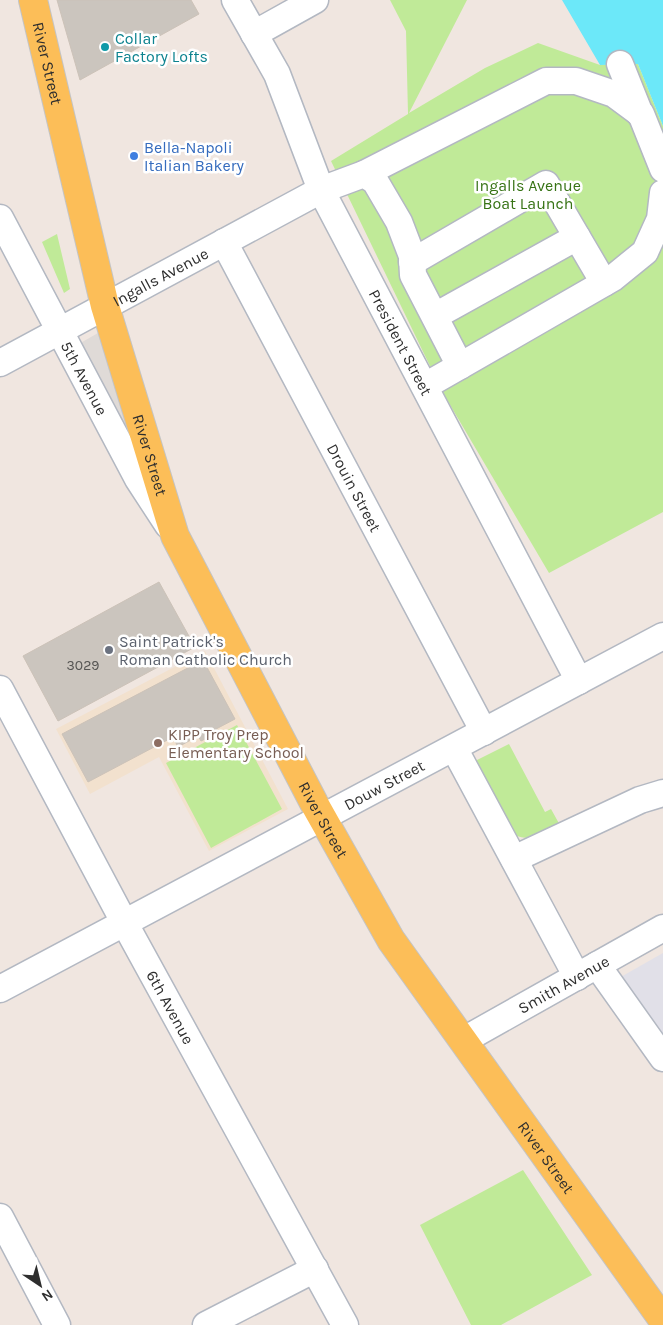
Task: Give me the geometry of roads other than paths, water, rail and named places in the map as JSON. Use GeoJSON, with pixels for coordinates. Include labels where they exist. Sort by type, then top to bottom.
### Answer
{"type":"FeatureCollection","features":[{"type":"Feature","properties":{"kind":"main road","name":"River Street"},"geometry":{"type":"LineString","coordinates":[[32,0],[105,306],[175,536],[322,818],[391,940],[663,1320]]}},
{"type":"Feature","properties":{"kind":"street","name":"President Street"},"geometry":{"type":"LineString","coordinates":[[234,0],[277,74],[321,190],[579,681]]}},
{"type":"Feature","properties":{"kind":"street"},"geometry":{"type":"LineString","coordinates":[[254,34],[303,3]]}},
{"type":"Feature","properties":{"kind":"street"},"geometry":{"type":"LineString","coordinates":[[620,64],[663,169]]}},
{"type":"Feature","properties":{"kind":"street","name":"Ingalls Avenue"},"geometry":{"type":"LineString","coordinates":[[0,363],[321,190],[364,174],[546,81],[576,81],[614,94],[640,114]]}},
{"type":"Feature","properties":{"kind":"street"},"geometry":{"type":"LineString","coordinates":[[364,174],[375,181],[399,222],[412,256],[413,275],[460,366]]}},
{"type":"Feature","properties":{"kind":"street"},"geometry":{"type":"LineString","coordinates":[[412,262],[546,184],[604,283]]}},
{"type":"Feature","properties":{"kind":"street"},"geometry":{"type":"LineString","coordinates":[[425,386],[613,278],[645,252],[660,219],[663,193]]}},
{"type":"Feature","properties":{"kind":"street","name":"5th Avenue"},"geometry":{"type":"LineString","coordinates":[[0,218],[138,479],[175,536]]}},
{"type":"Feature","properties":{"kind":"street"},"geometry":{"type":"LineString","coordinates":[[435,316],[577,237]]}},
{"type":"Feature","properties":{"kind":"street","name":"Drouin Street"},"geometry":{"type":"LineString","coordinates":[[224,242],[484,732]]}},
{"type":"Feature","properties":{"kind":"street","name":"Douw Street"},"geometry":{"type":"LineString","coordinates":[[0,989],[663,636]]}},
{"type":"Feature","properties":{"kind":"street","name":"6th Avenue"},"geometry":{"type":"LineString","coordinates":[[0,689],[124,922],[345,1325]]}},
{"type":"Feature","properties":{"kind":"street"},"geometry":{"type":"LineString","coordinates":[[454,748],[514,859],[587,971],[663,1058]]}},
{"type":"Feature","properties":{"kind":"street"},"geometry":{"type":"LineString","coordinates":[[514,859],[640,800],[663,793]]}},
{"type":"Feature","properties":{"kind":"street","name":"Smith Avenue"},"geometry":{"type":"LineString","coordinates":[[464,1040],[663,928]]}},
{"type":"Feature","properties":{"kind":"street"},"geometry":{"type":"LineString","coordinates":[[0,1216],[10,1258],[57,1325]]}},
{"type":"Feature","properties":{"kind":"street"},"geometry":{"type":"LineString","coordinates":[[206,1325],[315,1269]]}},
{"type":"Feature","properties":{"kind":"water"},"geometry":{"type":"Polygon","coordinates":[[[562,0],[663,0],[663,126],[638,64],[600,65],[562,0]]]}},
{"type":"Feature","properties":{"kind":"place","name":"Collar Factory Lofts"},"geometry":{"type":"Point","coordinates":[105,47]}},
{"type":"Feature","properties":{"kind":"place","name":"Bella-Napoli Italian Bakery"},"geometry":{"type":"Point","coordinates":[134,156]}},
{"type":"Feature","properties":{"kind":"place","name":"Saint Patrick's Roman Catholic Church"},"geometry":{"type":"Point","coordinates":[109,650]}},
{"type":"Feature","properties":{"kind":"place","name":"KIPP Troy Prep Elementary School"},"geometry":{"type":"Point","coordinates":[158,743]}},
{"type":"Feature","properties":{"kind":"park label","name":"Ingalls Avenue Boat Launch"},"geometry":{"type":"Point","coordinates":[528,194]}}]}
